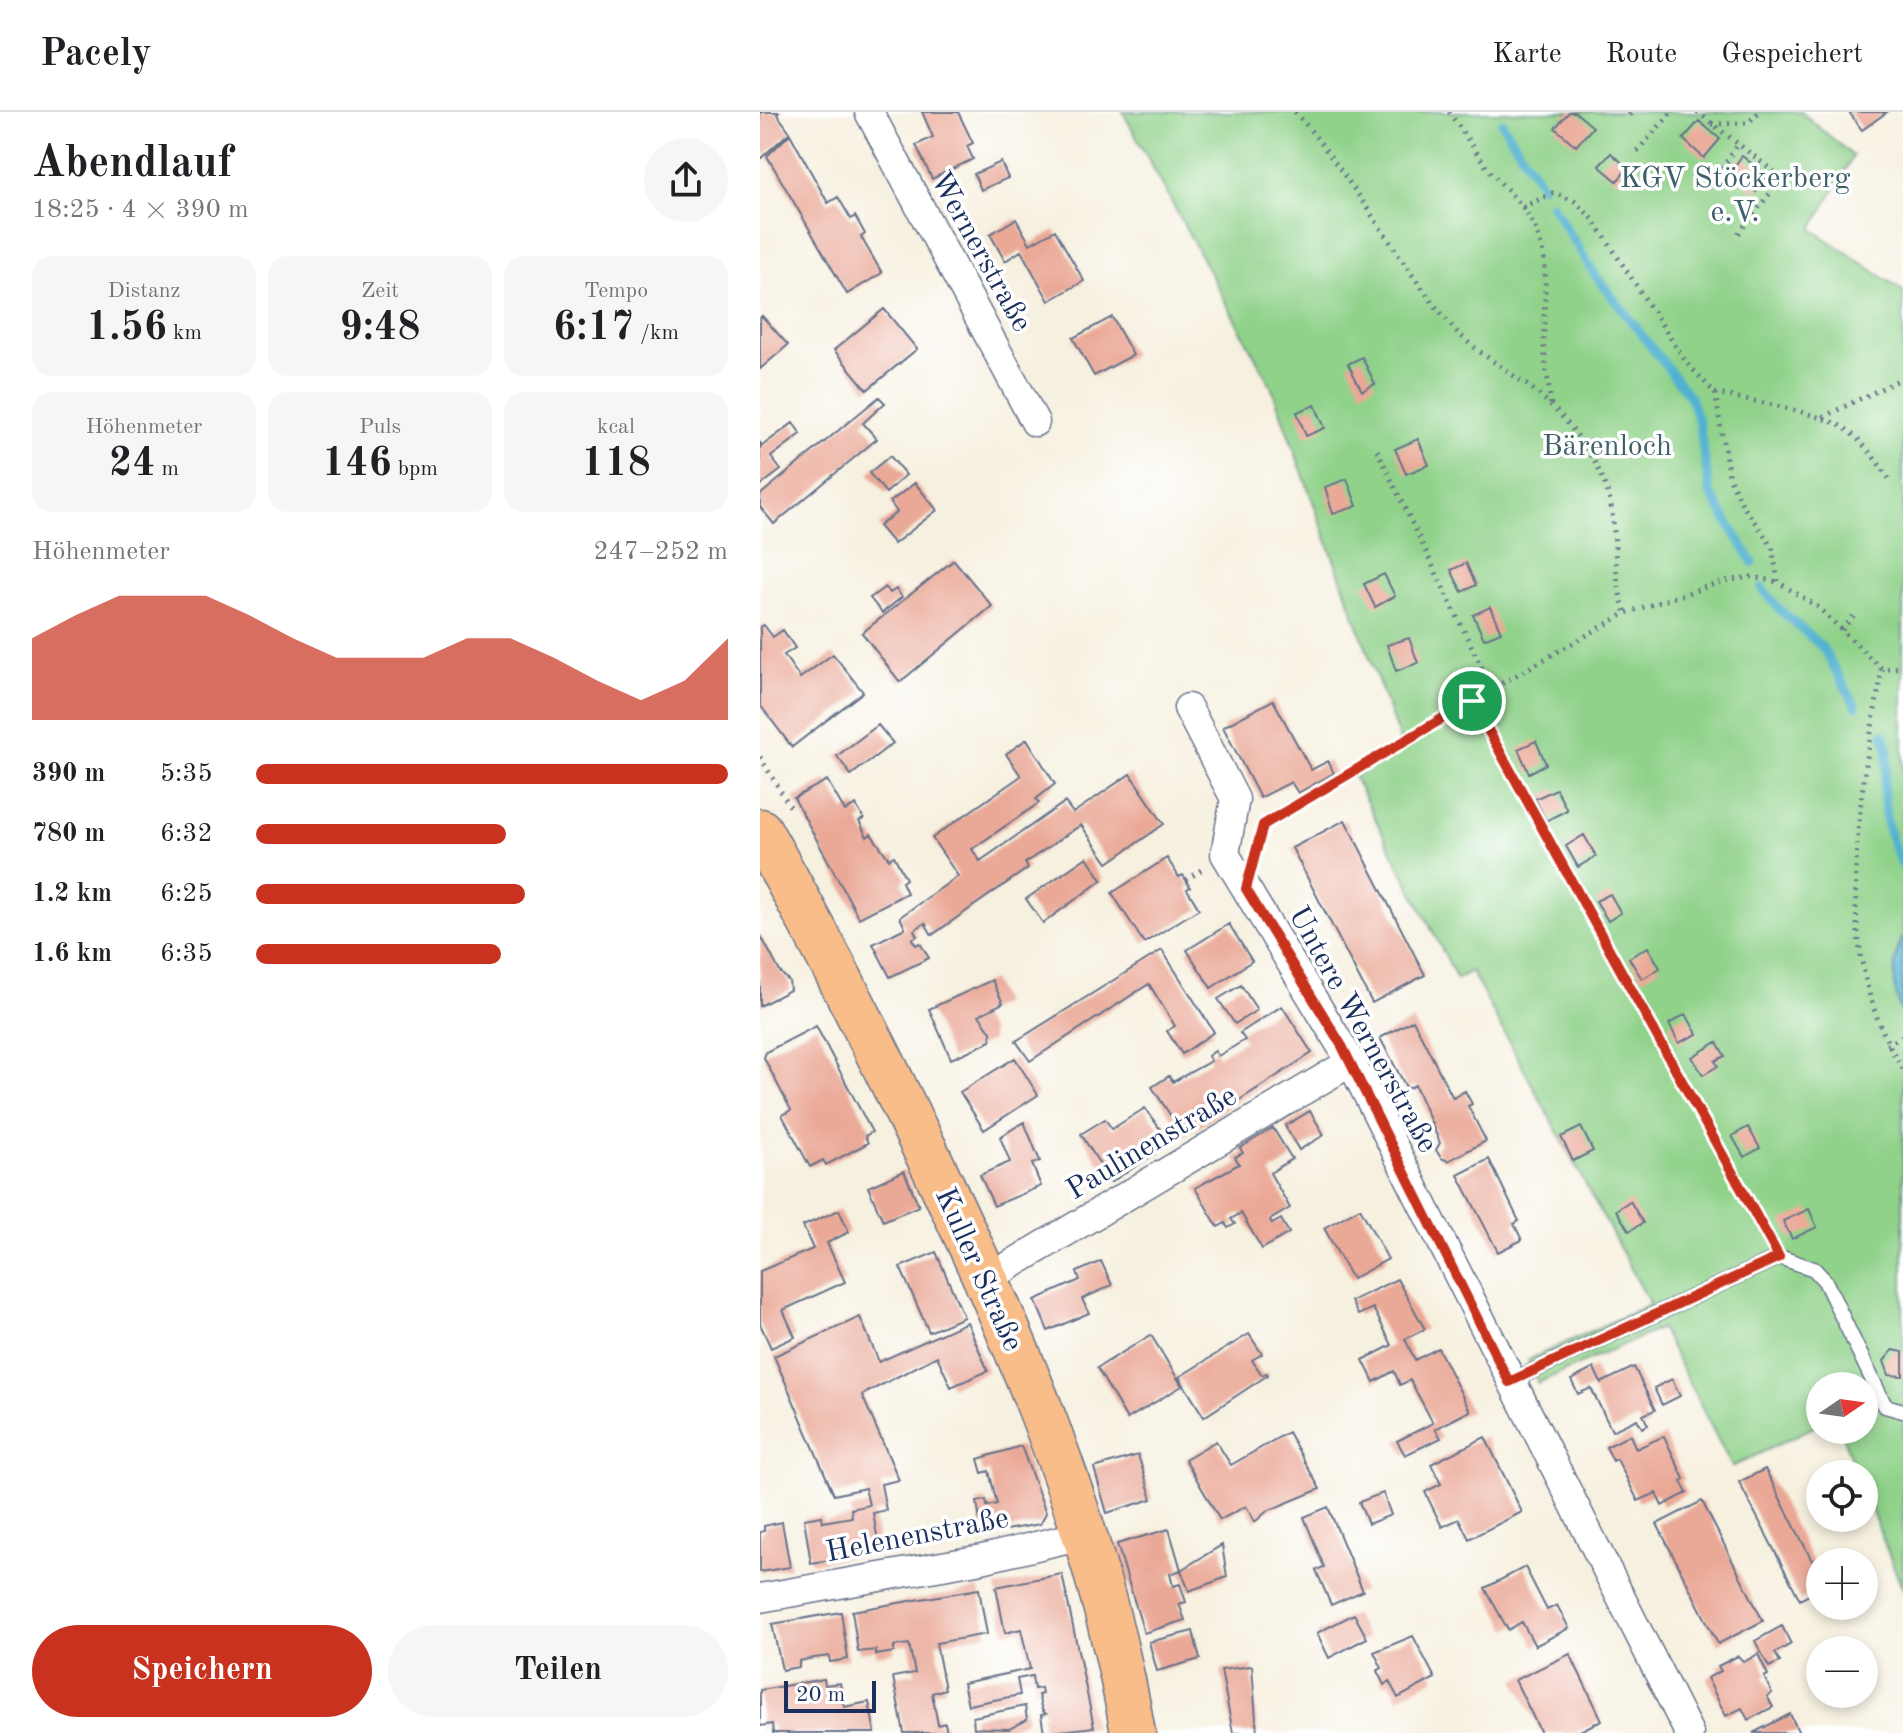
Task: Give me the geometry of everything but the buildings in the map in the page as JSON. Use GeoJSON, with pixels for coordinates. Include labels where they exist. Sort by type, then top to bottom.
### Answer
{"type":"FeatureCollection","features":[{"type":"Feature","properties":{"kind":"main road","name":"Kuller Straße"},"geometry":{"type":"LineString","coordinates":[[760,831],[827,949],[987,1279],[1037,1397],[1086,1534],[1125,1686],[1133,1733]]}},
{"type":"Feature","properties":{"kind":"street","name":"Wernerstraße"},"geometry":{"type":"LineString","coordinates":[[869,112],[1035,422]]}},
{"type":"Feature","properties":{"kind":"street","name":"Untere Wernerstraße"},"geometry":{"type":"LineString","coordinates":[[1188,708],[1235,799],[1225,854],[1351,1062],[1509,1382],[1689,1733]]}},
{"type":"Feature","properties":{"kind":"street","name":"Paulinenstraße"},"geometry":{"type":"LineString","coordinates":[[987,1279],[1351,1062]]}},
{"type":"Feature","properties":{"kind":"street","name":"Helenenstraße"},"geometry":{"type":"LineString","coordinates":[[760,1598],[982,1559],[1086,1534]]}},
{"type":"Feature","properties":{"kind":"lane"},"geometry":{"type":"LineString","coordinates":[[1509,1382],[1779,1257],[1814,1269],[1825,1281],[1885,1406],[1903,1411]]}},
{"type":"Feature","properties":{"kind":"path"},"geometry":{"type":"LineString","coordinates":[[1295,112],[1338,164],[1450,324],[1482,354],[1523,381],[1551,407],[1594,461],[1607,490],[1617,539],[1619,597],[1626,613]]}},
{"type":"Feature","properties":{"kind":"path"},"geometry":{"type":"LineString","coordinates":[[1449,112],[1488,169],[1523,207],[1546,253],[1544,348],[1551,407]]}},
{"type":"Feature","properties":{"kind":"path"},"geometry":{"type":"LineString","coordinates":[[1637,151],[1672,112]]}},
{"type":"Feature","properties":{"kind":"path"},"geometry":{"type":"LineString","coordinates":[[1697,112],[1782,178],[1738,234]]}},
{"type":"Feature","properties":{"kind":"path"},"geometry":{"type":"LineString","coordinates":[[1711,124],[1748,123],[1759,112]]}},
{"type":"Feature","properties":{"kind":"path"},"geometry":{"type":"LineString","coordinates":[[1717,175],[1738,145]]}},
{"type":"Feature","properties":{"kind":"path"},"geometry":{"type":"LineString","coordinates":[[1523,207],[1553,193],[1574,201],[1584,210],[1686,362],[1715,393],[1729,477],[1743,506],[1772,546],[1778,582]]}},
{"type":"Feature","properties":{"kind":"path"},"geometry":{"type":"LineString","coordinates":[[1823,417],[1903,378]]}},
{"type":"Feature","properties":{"kind":"path"},"geometry":{"type":"LineString","coordinates":[[1715,393],[1823,417],[1845,428],[1867,448],[1891,482]]}},
{"type":"Feature","properties":{"kind":"path"},"geometry":{"type":"LineString","coordinates":[[1377,450],[1492,689]]}},
{"type":"Feature","properties":{"kind":"path"},"geometry":{"type":"LineString","coordinates":[[1246,889],[1263,825],[1626,613],[1724,581],[1751,577],[1778,582],[1818,607],[1882,669],[1903,667]]}},
{"type":"Feature","properties":{"kind":"path"},"geometry":{"type":"LineString","coordinates":[[1842,630],[1856,613]]}},
{"type":"Feature","properties":{"kind":"path"},"geometry":{"type":"LineString","coordinates":[[1882,669],[1857,839],[1859,949],[1870,1001],[1887,1045],[1903,1069]]}},
{"type":"Feature","properties":{"kind":"path"},"geometry":{"type":"LineString","coordinates":[[1472,701],[1779,1257]]}},
{"type":"Feature","properties":{"kind":"path"},"geometry":{"type":"LineString","coordinates":[[1887,1045],[1903,1036]]}},
{"type":"Feature","properties":{"kind":"green space","name":"Bärenloch"},"geometry":{"type":"Polygon","coordinates":[[[1123,112],[1801,112],[1853,156],[1812,229],[1903,291],[1903,1590],[1878,1527],[1878,1460],[1852,1460],[1845,1444],[1878,1444],[1878,1372],[1806,1372],[1806,1431],[1732,1467],[1661,1328],[1538,1383],[1528,1360],[1650,1304],[1471,971],[1457,979],[1354,777],[1403,749],[1271,386],[1123,112]]]}},
{"type":"Feature","properties":{"kind":"water"},"geometry":{"type":"Polygon","coordinates":[[[1903,937],[1903,1018],[1894,977],[1896,956],[1903,937]]]}},
{"type":"Feature","properties":{"kind":"waterway"},"geometry":{"type":"LineString","coordinates":[[1502,123],[1542,186]]}},
{"type":"Feature","properties":{"kind":"waterway"},"geometry":{"type":"LineString","coordinates":[[1551,204],[1596,276],[1690,397],[1699,423],[1710,493],[1753,563]]}},
{"type":"Feature","properties":{"kind":"waterway"},"geometry":{"type":"LineString","coordinates":[[1762,588],[1780,610],[1822,647],[1856,706]]}},
{"type":"Feature","properties":{"kind":"waterway"},"geometry":{"type":"LineString","coordinates":[[1883,734],[1888,753],[1884,785],[1886,816],[1894,847],[1903,866]]}},
{"type":"Feature","properties":{"kind":"route"},"geometry":{"type":"LineString","coordinates":[[1472,701],[1779,1257],[1509,1382],[1342,1046],[1246,889],[1263,825],[1472,701]]}},
{"type":"Feature","properties":{"kind":"park label","name":"KGV Stöckerberg e.V."},"geometry":{"type":"Point","coordinates":[1735,194]}}]}
